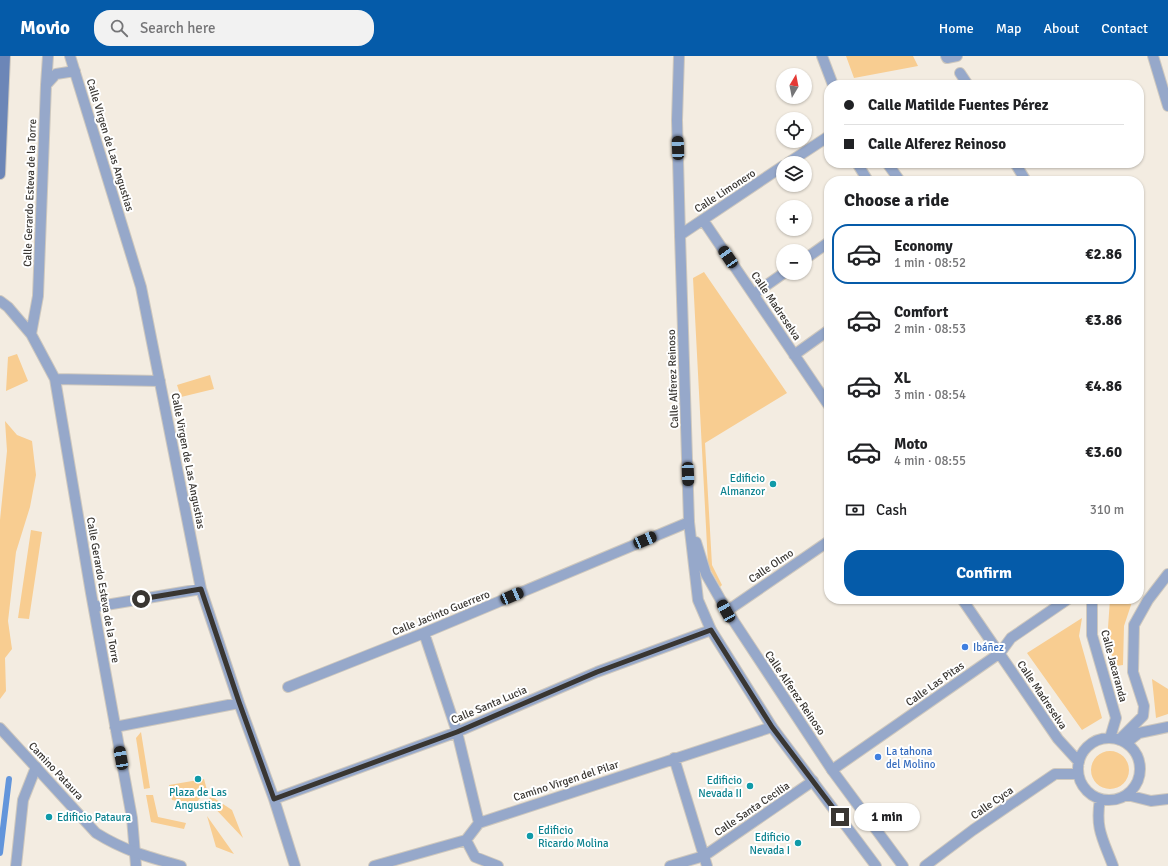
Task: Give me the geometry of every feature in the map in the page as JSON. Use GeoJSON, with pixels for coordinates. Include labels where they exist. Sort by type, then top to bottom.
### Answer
{"type":"FeatureCollection","features":[{"type":"Feature","properties":{"kind":"main road"},"geometry":{"type":"LineString","coordinates":[[0,174],[5,56]]}},
{"type":"Feature","properties":{"kind":"street","name":"Calle Gerardo Esteva de la Torre"},"geometry":{"type":"LineString","coordinates":[[31,334],[38,296],[48,56]]}},
{"type":"Feature","properties":{"kind":"street","name":"Calle Virgen de Las Angustias"},"geometry":{"type":"LineString","coordinates":[[70,56],[141,287],[201,589],[239,702],[274,799],[295,866]]}},
{"type":"Feature","properties":{"kind":"street"},"geometry":{"type":"LineString","coordinates":[[679,56],[677,120],[680,235]]}},
{"type":"Feature","properties":{"kind":"street"},"geometry":{"type":"LineString","coordinates":[[822,56],[831,80]]}},
{"type":"Feature","properties":{"kind":"street"},"geometry":{"type":"LineString","coordinates":[[946,56],[947,58],[957,56]]}},
{"type":"Feature","properties":{"kind":"street"},"geometry":{"type":"LineString","coordinates":[[1153,56],[1168,106]]}},
{"type":"Feature","properties":{"kind":"street"},"geometry":{"type":"LineString","coordinates":[[46,85],[56,74],[75,71]]}},
{"type":"Feature","properties":{"kind":"street"},"geometry":{"type":"LineString","coordinates":[[960,73],[965,80]]}},
{"type":"Feature","properties":{"kind":"street"},"geometry":{"type":"LineString","coordinates":[[799,156],[824,139]]}},
{"type":"Feature","properties":{"kind":"street","name":"Calle Limonero"},"geometry":{"type":"LineString","coordinates":[[680,235],[776,171]]}},
{"type":"Feature","properties":{"kind":"street","name":"Calle Madreselva"},"geometry":{"type":"LineString","coordinates":[[703,220],[824,399]]}},
{"type":"Feature","properties":{"kind":"street","name":"Calle Alferez Reinoso"},"geometry":{"type":"LineString","coordinates":[[680,235],[690,522],[698,600],[711,630],[772,727],[876,866]]}},
{"type":"Feature","properties":{"kind":"street"},"geometry":{"type":"LineString","coordinates":[[812,254],[824,246]]}},
{"type":"Feature","properties":{"kind":"street"},"geometry":{"type":"LineString","coordinates":[[754,294],[776,279]]}},
{"type":"Feature","properties":{"kind":"street","name":"Calle Gerardo Esteva de la Torre"},"geometry":{"type":"LineString","coordinates":[[0,301],[8,307],[31,334],[54,379],[132,818],[136,866]]}},
{"type":"Feature","properties":{"kind":"street"},"geometry":{"type":"LineString","coordinates":[[794,355],[824,334]]}},
{"type":"Feature","properties":{"kind":"street"},"geometry":{"type":"LineString","coordinates":[[54,379],[160,381]]}},
{"type":"Feature","properties":{"kind":"street","name":"Calle Alferez Reinoso"},"geometry":{"type":"LineString","coordinates":[[690,522],[706,574],[726,611],[832,770],[903,866]]}},
{"type":"Feature","properties":{"kind":"street","name":"Calle Jacinto Guerrero"},"geometry":{"type":"LineString","coordinates":[[288,687],[424,633],[690,522]]}},
{"type":"Feature","properties":{"kind":"street","name":"Calle Olmo"},"geometry":{"type":"LineString","coordinates":[[726,611],[824,544]]}},
{"type":"Feature","properties":{"kind":"street"},"geometry":{"type":"LineString","coordinates":[[1118,740],[1143,716],[1144,706],[1133,672],[1134,625],[1148,600],[1168,574]]}},
{"type":"Feature","properties":{"kind":"street"},"geometry":{"type":"LineString","coordinates":[[94,607],[201,589]]}},
{"type":"Feature","properties":{"kind":"street","name":"Calle Madreselva"},"geometry":{"type":"LineString","coordinates":[[966,604],[1058,739],[1078,762]]}},
{"type":"Feature","properties":{"kind":"street","name":"Calle Las Pitas"},"geometry":{"type":"LineString","coordinates":[[832,770],[1000,653],[1011,638],[1061,604]]}},
{"type":"Feature","properties":{"kind":"street","name":"Calle Jacaranda"},"geometry":{"type":"LineString","coordinates":[[1092,604],[1092,635],[1116,718],[1118,740]]}},
{"type":"Feature","properties":{"kind":"street","name":"Calle Santa Lucia"},"geometry":{"type":"LineString","coordinates":[[274,799],[457,732],[597,672],[711,630]]}},
{"type":"Feature","properties":{"kind":"street"},"geometry":{"type":"LineString","coordinates":[[374,866],[466,840],[479,823],[457,732],[424,633]]}},
{"type":"Feature","properties":{"kind":"street"},"geometry":{"type":"LineString","coordinates":[[115,727],[239,702]]}},
{"type":"Feature","properties":{"kind":"street","name":"Camino Virgen del Pilar"},"geometry":{"type":"LineString","coordinates":[[479,823],[772,727]]}},
{"type":"Feature","properties":{"kind":"street"},"geometry":{"type":"LineString","coordinates":[[1118,740],[1134,750],[1139,759],[1141,769],[1139,779],[1134,788],[1127,795],[1109,801],[1100,799],[1085,790],[1078,774],[1078,762],[1083,752],[1090,744],[1099,739],[1118,740],[1139,733],[1168,727]]}},
{"type":"Feature","properties":{"kind":"street","name":"Camino Pataura"},"geometry":{"type":"LineString","coordinates":[[0,728],[96,833],[115,845],[136,854],[181,866]]}},
{"type":"Feature","properties":{"kind":"street"},"geometry":{"type":"LineString","coordinates":[[674,758],[707,866]]}},
{"type":"Feature","properties":{"kind":"street"},"geometry":{"type":"LineString","coordinates":[[16,866],[23,800],[36,767]]}},
{"type":"Feature","properties":{"kind":"street","name":"Calle Cyca"},"geometry":{"type":"LineString","coordinates":[[925,866],[973,830],[1054,774],[1078,774]]}},
{"type":"Feature","properties":{"kind":"street","name":"Calle Santa Cecilia"},"geometry":{"type":"LineString","coordinates":[[670,866],[704,856],[813,781]]}},
{"type":"Feature","properties":{"kind":"street"},"geometry":{"type":"LineString","coordinates":[[1127,795],[1152,801],[1168,799]]}},
{"type":"Feature","properties":{"kind":"street"},"geometry":{"type":"LineString","coordinates":[[1100,799],[1097,816],[1098,827],[1113,866]]}},
{"type":"Feature","properties":{"kind":"street"},"geometry":{"type":"LineString","coordinates":[[466,840],[476,861],[498,866]]}},
{"type":"Feature","properties":{"kind":"shaded area"},"geometry":{"type":"Polygon","coordinates":[[[846,56],[913,56],[918,66],[854,78],[846,56]]]}},
{"type":"Feature","properties":{"kind":"shaded area"},"geometry":{"type":"Polygon","coordinates":[[[704,272],[787,393],[705,443],[712,565],[722,585],[720,587],[708,565],[693,278],[704,272]]]}},
{"type":"Feature","properties":{"kind":"shaded area"},"geometry":{"type":"Polygon","coordinates":[[[17,354],[28,381],[6,391],[8,357],[17,354]]]}},
{"type":"Feature","properties":{"kind":"shaded area"},"geometry":{"type":"Polygon","coordinates":[[[210,375],[214,389],[181,397],[177,385],[210,375]]]}},
{"type":"Feature","properties":{"kind":"shaded area"},"geometry":{"type":"Polygon","coordinates":[[[5,421],[17,435],[32,441],[36,475],[30,507],[16,552],[8,621],[12,649],[5,658],[6,691],[0,699],[0,520],[7,451],[5,421]]]}},
{"type":"Feature","properties":{"kind":"shaded area"},"geometry":{"type":"Polygon","coordinates":[[[31,530],[42,532],[29,619],[18,618],[31,530]]]}},
{"type":"Feature","properties":{"kind":"shaded area"},"geometry":{"type":"Polygon","coordinates":[[[1110,604],[1131,604],[1124,626],[1123,665],[1116,666],[1107,642],[1110,604]]]}},
{"type":"Feature","properties":{"kind":"shaded area"},"geometry":{"type":"Polygon","coordinates":[[[1082,618],[1079,636],[1102,718],[1082,730],[1027,653],[1082,618]]]}},
{"type":"Feature","properties":{"kind":"shaded area"},"geometry":{"type":"Polygon","coordinates":[[[1152,679],[1168,689],[1168,714],[1156,718],[1152,679]]]}},
{"type":"Feature","properties":{"kind":"shaded area"},"geometry":{"type":"Polygon","coordinates":[[[141,732],[150,788],[144,789],[136,738],[141,732]]]}},
{"type":"Feature","properties":{"kind":"shaded area"},"geometry":{"type":"Polygon","coordinates":[[[1106,751],[1114,751],[1126,760],[1129,770],[1126,780],[1120,786],[1114,789],[1106,789],[1094,780],[1091,774],[1091,766],[1100,754],[1106,751]]]}},
{"type":"Feature","properties":{"kind":"shaded area"},"geometry":{"type":"Polygon","coordinates":[[[204,779],[207,790],[195,804],[172,800],[169,785],[204,779]]]}},
{"type":"Feature","properties":{"kind":"shaded area"},"geometry":{"type":"Polygon","coordinates":[[[146,795],[153,795],[158,817],[186,823],[184,829],[151,822],[146,795]]]}},
{"type":"Feature","properties":{"kind":"shaded area"},"geometry":{"type":"Polygon","coordinates":[[[211,796],[232,810],[243,838],[208,801],[211,796]]]}},
{"type":"Feature","properties":{"kind":"shaded area"},"geometry":{"type":"Polygon","coordinates":[[[207,816],[234,854],[216,847],[207,816]]]}},
{"type":"Feature","properties":{"kind":"waterway"},"geometry":{"type":"LineString","coordinates":[[0,853],[9,779]]}},
{"type":"Feature","properties":{"kind":"place","name":"Edificio Almanzor"},"geometry":{"type":"Point","coordinates":[773,484]}},
{"type":"Feature","properties":{"kind":"place","name":"Ibáñez"},"geometry":{"type":"Point","coordinates":[965,647]}},
{"type":"Feature","properties":{"kind":"place","name":"La tahona del Molino"},"geometry":{"type":"Point","coordinates":[878,757]}},
{"type":"Feature","properties":{"kind":"place","name":"Plaza de Las Angustias"},"geometry":{"type":"Point","coordinates":[198,779]}},
{"type":"Feature","properties":{"kind":"place","name":"Edificio Nevada II"},"geometry":{"type":"Point","coordinates":[750,786]}},
{"type":"Feature","properties":{"kind":"place","name":"Edificio Pataura"},"geometry":{"type":"Point","coordinates":[49,817]}},
{"type":"Feature","properties":{"kind":"place","name":"Edificio Ricardo Molina"},"geometry":{"type":"Point","coordinates":[530,836]}},
{"type":"Feature","properties":{"kind":"place","name":"Edificio Nevada I"},"geometry":{"type":"Point","coordinates":[798,843]}},
{"type":"Feature","properties":{"kind":"route"},"geometry":{"type":"LineString","coordinates":[[141,599],[201,589],[239,702],[274,799],[457,732],[597,672],[711,630],[772,727],[840,817]]}}]}
